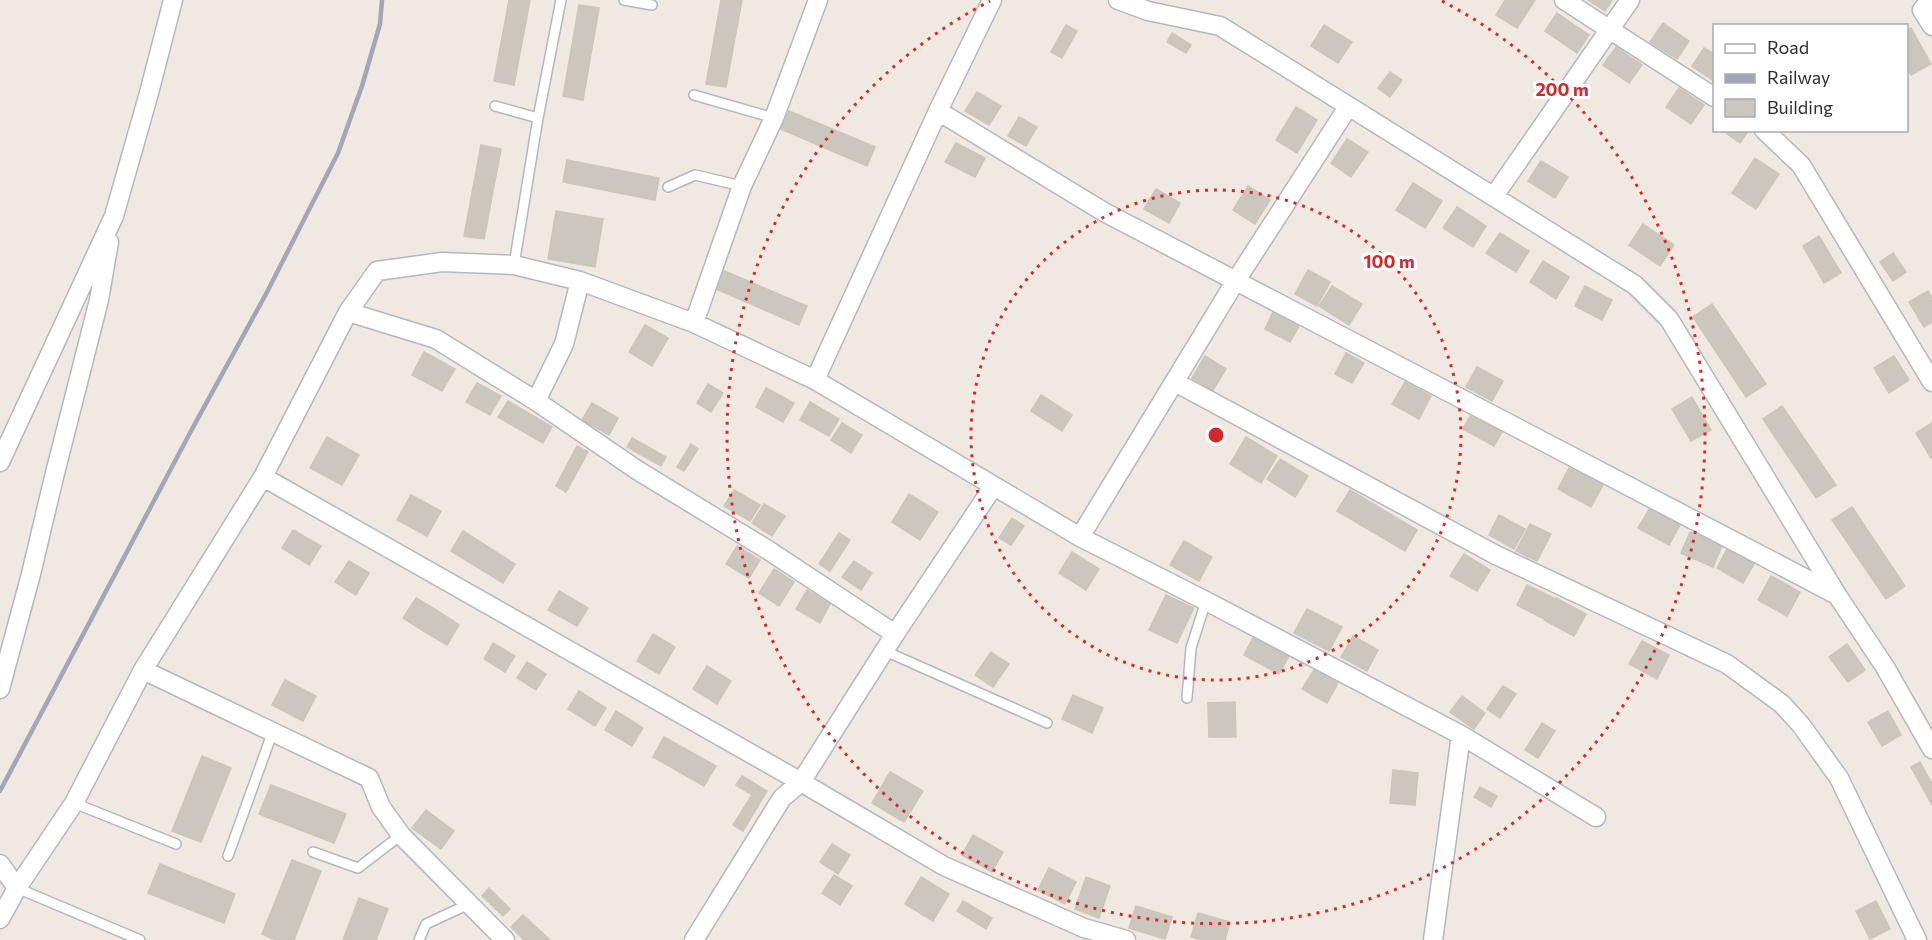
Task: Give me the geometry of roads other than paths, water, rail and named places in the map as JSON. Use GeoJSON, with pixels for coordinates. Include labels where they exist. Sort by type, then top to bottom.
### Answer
{"type":"FeatureCollection","features":[{"type":"Feature","properties":{"kind":"street"},"geometry":{"type":"LineString","coordinates":[[0,689],[32,574],[99,300],[114,216],[173,0]]}},
{"type":"Feature","properties":{"kind":"street"},"geometry":{"type":"LineString","coordinates":[[694,323],[742,186],[774,118],[818,0]]}},
{"type":"Feature","properties":{"kind":"street"},"geometry":{"type":"LineString","coordinates":[[815,380],[938,111],[992,0]]}},
{"type":"Feature","properties":{"kind":"street"},"geometry":{"type":"LineString","coordinates":[[1118,0],[1148,11],[1220,26],[1635,285],[1669,319],[1837,595],[1885,667],[1932,749]]}},
{"type":"Feature","properties":{"kind":"street"},"geometry":{"type":"LineString","coordinates":[[1564,0],[1713,96]]}},
{"type":"Feature","properties":{"kind":"street"},"geometry":{"type":"LineString","coordinates":[[1494,196],[1630,0]]}},
{"type":"Feature","properties":{"kind":"street"},"geometry":{"type":"LineString","coordinates":[[1930,0],[1922,10],[1932,26]]}},
{"type":"Feature","properties":{"kind":"street"},"geometry":{"type":"LineString","coordinates":[[1080,537],[1235,282],[1348,107]]}},
{"type":"Feature","properties":{"kind":"street"},"geometry":{"type":"LineString","coordinates":[[938,111],[1104,212],[1837,595]]}},
{"type":"Feature","properties":{"kind":"street"},"geometry":{"type":"LineString","coordinates":[[1766,132],[1801,165],[1932,382]]}},
{"type":"Feature","properties":{"kind":"street"},"geometry":{"type":"LineString","coordinates":[[0,462],[114,216]]}},
{"type":"Feature","properties":{"kind":"street"},"geometry":{"type":"LineString","coordinates":[[0,919],[17,888],[74,803],[143,670],[263,477],[348,312],[377,271],[442,261],[514,265],[580,281],[694,323],[815,380],[1080,537],[1206,600],[1461,735],[1596,817]]}},
{"type":"Feature","properties":{"kind":"street"},"geometry":{"type":"LineString","coordinates":[[536,401],[564,344],[580,281]]}},
{"type":"Feature","properties":{"kind":"street"},"geometry":{"type":"LineString","coordinates":[[348,312],[436,339],[536,401],[638,470],[768,550],[895,634]]}},
{"type":"Feature","properties":{"kind":"street"},"geometry":{"type":"LineString","coordinates":[[1175,382],[1496,555],[1727,664],[1782,704],[1801,725],[1839,778],[1917,940]]}},
{"type":"Feature","properties":{"kind":"street"},"geometry":{"type":"LineString","coordinates":[[263,477],[801,782],[944,866],[1084,928],[1126,940]]}},
{"type":"Feature","properties":{"kind":"street"},"geometry":{"type":"LineString","coordinates":[[694,940],[782,798],[801,782],[895,634],[993,487]]}},
{"type":"Feature","properties":{"kind":"street"},"geometry":{"type":"LineString","coordinates":[[143,670],[369,778],[381,807],[401,835],[505,940]]}},
{"type":"Feature","properties":{"kind":"street"},"geometry":{"type":"LineString","coordinates":[[1433,940],[1461,735]]}},
{"type":"Feature","properties":{"kind":"street"},"geometry":{"type":"LineString","coordinates":[[0,864],[17,888]]}},
{"type":"Feature","properties":{"kind":"lane"},"geometry":{"type":"LineString","coordinates":[[514,265],[538,118],[561,0]]}},
{"type":"Feature","properties":{"kind":"lane"},"geometry":{"type":"LineString","coordinates":[[624,0],[652,6]]}},
{"type":"Feature","properties":{"kind":"lane"},"geometry":{"type":"LineString","coordinates":[[694,95],[774,118]]}},
{"type":"Feature","properties":{"kind":"lane"},"geometry":{"type":"LineString","coordinates":[[495,106],[538,118]]}},
{"type":"Feature","properties":{"kind":"lane"},"geometry":{"type":"LineString","coordinates":[[668,188],[695,175],[742,186]]}},
{"type":"Feature","properties":{"kind":"lane"},"geometry":{"type":"LineString","coordinates":[[1187,698],[1191,648],[1206,600]]}},
{"type":"Feature","properties":{"kind":"lane"},"geometry":{"type":"LineString","coordinates":[[885,651],[1047,723]]}},
{"type":"Feature","properties":{"kind":"lane"},"geometry":{"type":"LineString","coordinates":[[228,856],[273,731]]}},
{"type":"Feature","properties":{"kind":"lane"},"geometry":{"type":"LineString","coordinates":[[74,803],[176,843]]}},
{"type":"Feature","properties":{"kind":"lane"},"geometry":{"type":"LineString","coordinates":[[313,852],[358,868],[401,835]]}},
{"type":"Feature","properties":{"kind":"lane"},"geometry":{"type":"LineString","coordinates":[[17,888],[140,940]]}},
{"type":"Feature","properties":{"kind":"lane"},"geometry":{"type":"LineString","coordinates":[[419,940],[426,924],[469,904]]}},
{"type":"Feature","properties":{"kind":"railway"},"geometry":{"type":"LineString","coordinates":[[0,791],[266,294],[338,153],[362,86],[380,24],[382,0]]}}]}
